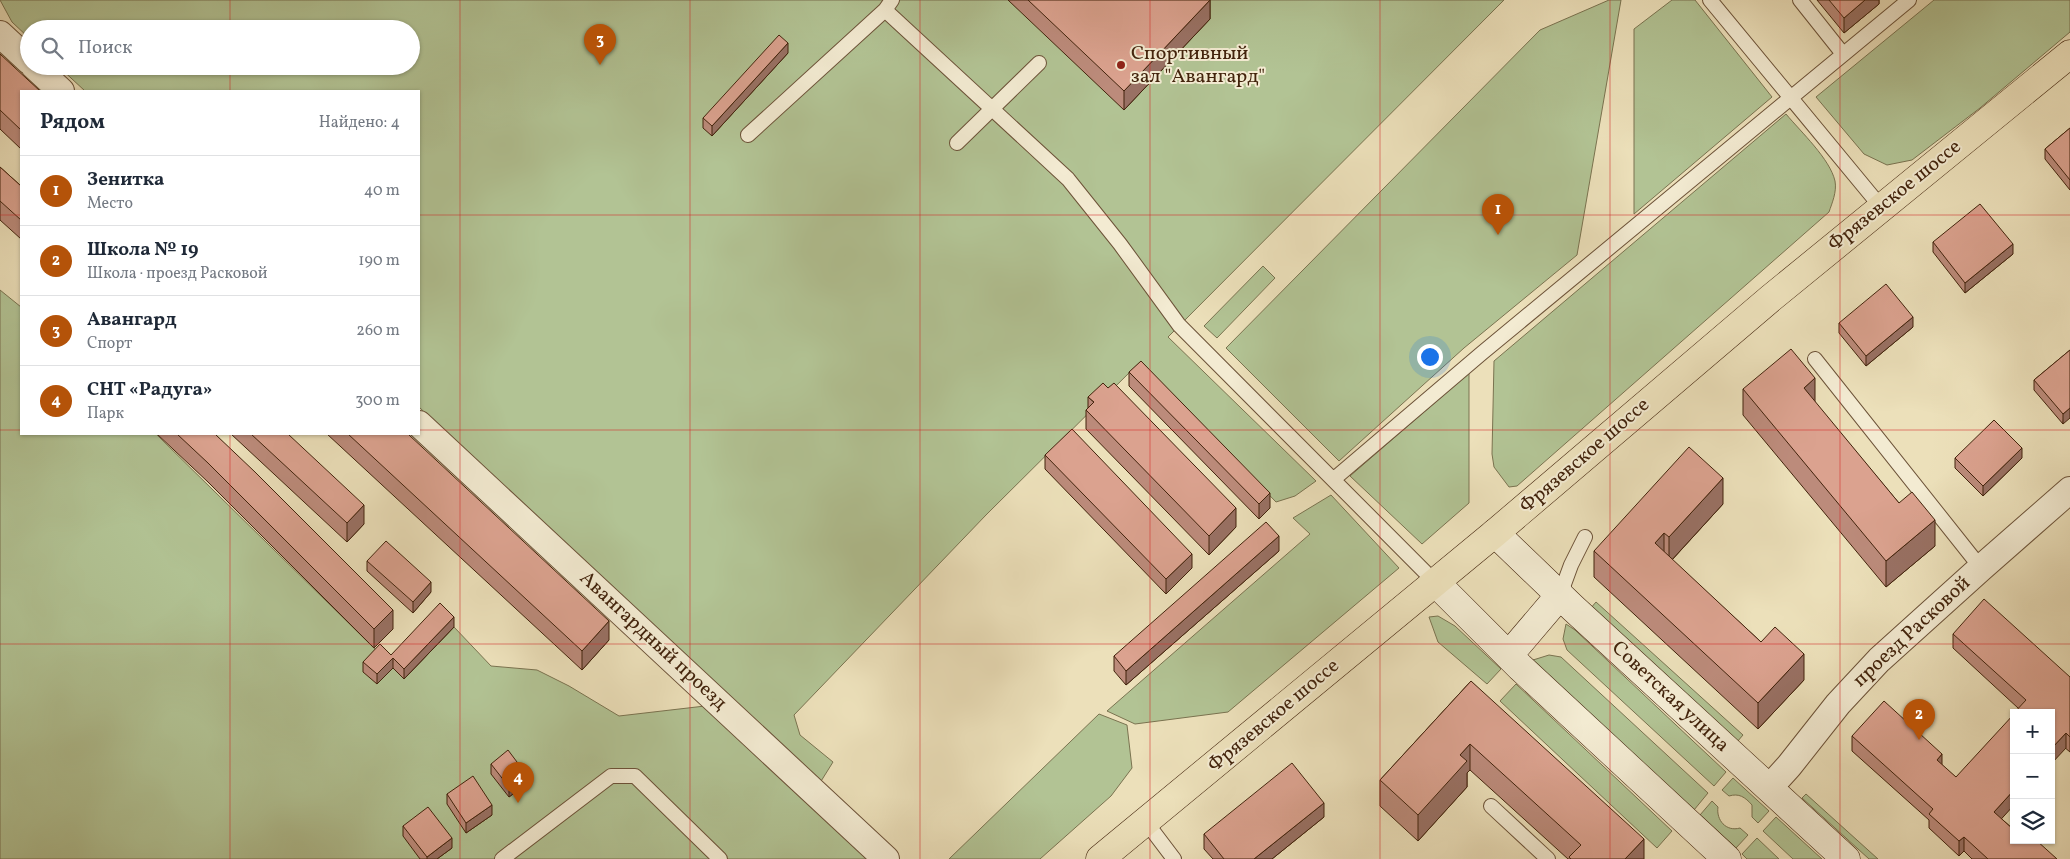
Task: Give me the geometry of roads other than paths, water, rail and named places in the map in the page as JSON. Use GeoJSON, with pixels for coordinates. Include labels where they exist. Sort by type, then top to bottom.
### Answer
{"type":"FeatureCollection","features":[{"type":"Feature","properties":{"kind":"highway","name":"Фрязевское шоссе"},"geometry":{"type":"LineString","coordinates":[[1100,859],[1495,533],[1656,395],[1881,207],[2070,54]]}},
{"type":"Feature","properties":{"kind":"main road","name":"Советская улица"},"geometry":{"type":"LineString","coordinates":[[1495,533],[1846,859]]}},
{"type":"Feature","properties":{"kind":"main road"},"geometry":{"type":"LineString","coordinates":[[1435,582],[1718,856]]}},
{"type":"Feature","properties":{"kind":"main road"},"geometry":{"type":"LineString","coordinates":[[1509,655],[1560,595]]}},
{"type":"Feature","properties":{"kind":"street"},"geometry":{"type":"LineString","coordinates":[[0,34],[20,53]]}},
{"type":"Feature","properties":{"kind":"street"},"geometry":{"type":"LineString","coordinates":[[44,75],[60,90]]}},
{"type":"Feature","properties":{"kind":"street","name":"Авангардный проезд"},"geometry":{"type":"LineString","coordinates":[[420,425],[886,859]]}},
{"type":"Feature","properties":{"kind":"street","name":"проезд Расковой"},"geometry":{"type":"LineString","coordinates":[[1769,788],[1838,704],[1879,660],[1980,568],[2070,490]]}},
{"type":"Feature","properties":{"kind":"lane"},"geometry":{"type":"LineString","coordinates":[[1800,0],[1843,54]]}},
{"type":"Feature","properties":{"kind":"lane"},"geometry":{"type":"LineString","coordinates":[[1334,480],[1475,359],[1909,0]]}},
{"type":"Feature","properties":{"kind":"lane"},"geometry":{"type":"LineString","coordinates":[[1713,1],[1881,207]]}},
{"type":"Feature","properties":{"kind":"lane"},"geometry":{"type":"LineString","coordinates":[[748,135],[888,5],[991,108],[1068,179],[1120,244],[1182,328],[1435,582]]}},
{"type":"Feature","properties":{"kind":"lane"},"geometry":{"type":"LineString","coordinates":[[957,142],[1039,63]]}},
{"type":"Feature","properties":{"kind":"lane"},"geometry":{"type":"LineString","coordinates":[[1814,359],[1980,568]]}},
{"type":"Feature","properties":{"kind":"lane"},"geometry":{"type":"LineString","coordinates":[[1560,595],[1571,565],[1585,537]]}},
{"type":"Feature","properties":{"kind":"lane"},"geometry":{"type":"LineString","coordinates":[[502,859],[611,776],[635,776],[720,859]]}},
{"type":"Feature","properties":{"kind":"lane"},"geometry":{"type":"LineString","coordinates":[[1490,806],[1548,859]]}},
{"type":"Feature","properties":{"kind":"lane"},"geometry":{"type":"LineString","coordinates":[[1146,822],[1174,859]]}},
{"type":"Feature","properties":{"kind":"place","name":"Авангард"},"geometry":{"type":"Point","coordinates":[600,65]}},
{"type":"Feature","properties":{"kind":"place","name":"Спортивный зал \"Авангард\""},"geometry":{"type":"Point","coordinates":[1121,65]}},
{"type":"Feature","properties":{"kind":"place","name":"Зенитка"},"geometry":{"type":"Point","coordinates":[1498,235]}},
{"type":"Feature","properties":{"kind":"place","name":"Школа № 19"},"geometry":{"type":"Point","coordinates":[1919,740]}},
{"type":"Feature","properties":{"kind":"place","name":"СНТ «Радуга»"},"geometry":{"type":"Point","coordinates":[518,803]}}]}
